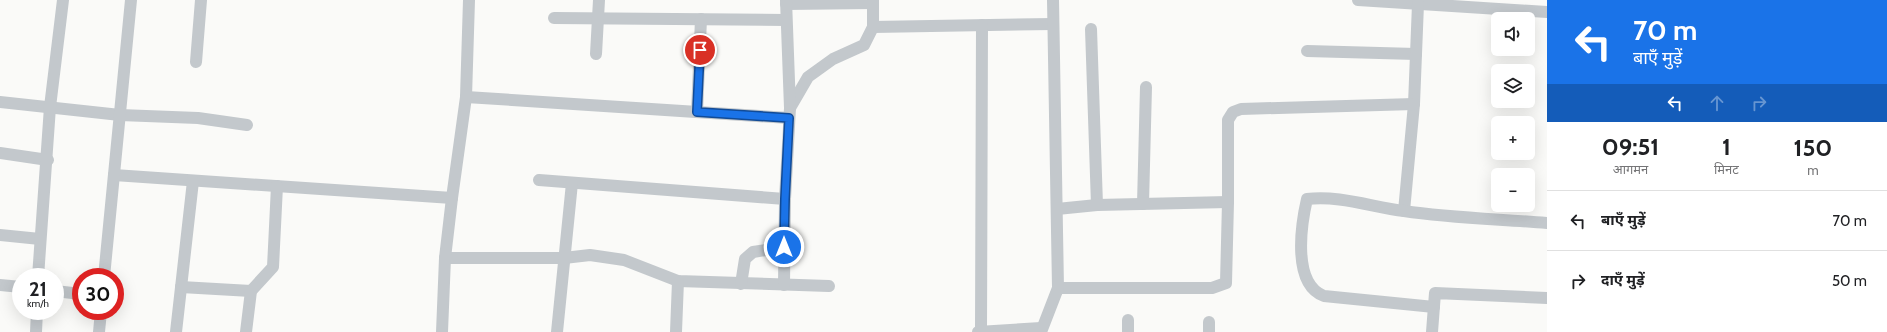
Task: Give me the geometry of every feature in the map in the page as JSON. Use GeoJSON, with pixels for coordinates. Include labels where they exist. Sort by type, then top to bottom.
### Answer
{"type":"FeatureCollection","features":[{"type":"Feature","properties":{"kind":"street"},"geometry":{"type":"LineString","coordinates":[[38,268],[48,160],[50,107],[63,0]]}},
{"type":"Feature","properties":{"kind":"street"},"geometry":{"type":"LineString","coordinates":[[105,268],[131,0]]}},
{"type":"Feature","properties":{"kind":"street"},"geometry":{"type":"LineString","coordinates":[[196,62],[202,0]]}},
{"type":"Feature","properties":{"kind":"street"},"geometry":{"type":"LineString","coordinates":[[442,332],[445,258],[466,97],[469,0]]}},
{"type":"Feature","properties":{"kind":"street"},"geometry":{"type":"LineString","coordinates":[[596,54],[599,0]]}},
{"type":"Feature","properties":{"kind":"street"},"geometry":{"type":"LineString","coordinates":[[982,25],[980,332],[1041,330],[1052,307],[1058,288],[1053,0]]}},
{"type":"Feature","properties":{"kind":"street"},"geometry":{"type":"LineString","coordinates":[[1358,0],[1547,12]]}},
{"type":"Feature","properties":{"kind":"street"},"geometry":{"type":"LineString","coordinates":[[784,286],[785,199],[790,113],[786,2],[873,2],[873,27],[864,45],[833,58],[808,76],[790,113]]}},
{"type":"Feature","properties":{"kind":"street"},"geometry":{"type":"LineString","coordinates":[[1404,211],[1414,104],[1418,4]]}},
{"type":"Feature","properties":{"kind":"street"},"geometry":{"type":"LineString","coordinates":[[554,18],[786,20]]}},
{"type":"Feature","properties":{"kind":"street"},"geometry":{"type":"LineString","coordinates":[[697,112],[701,19]]}},
{"type":"Feature","properties":{"kind":"street"},"geometry":{"type":"LineString","coordinates":[[873,27],[1053,24]]}},
{"type":"Feature","properties":{"kind":"street"},"geometry":{"type":"LineString","coordinates":[[1091,29],[1097,205]]}},
{"type":"Feature","properties":{"kind":"street"},"geometry":{"type":"LineString","coordinates":[[1306,51],[1416,54]]}},
{"type":"Feature","properties":{"kind":"street"},"geometry":{"type":"LineString","coordinates":[[1144,204],[1146,87]]}},
{"type":"Feature","properties":{"kind":"street"},"geometry":{"type":"LineString","coordinates":[[466,97],[697,112],[790,113]]}},
{"type":"Feature","properties":{"kind":"street"},"geometry":{"type":"LineString","coordinates":[[0,102],[120,115],[198,118],[247,125]]}},
{"type":"Feature","properties":{"kind":"street"},"geometry":{"type":"LineString","coordinates":[[1058,288],[1212,288],[1226,283],[1228,120],[1233,112],[1241,109],[1414,104]]}},
{"type":"Feature","properties":{"kind":"street"},"geometry":{"type":"LineString","coordinates":[[0,153],[48,160]]}},
{"type":"Feature","properties":{"kind":"street"},"geometry":{"type":"LineString","coordinates":[[114,175],[452,198]]}},
{"type":"Feature","properties":{"kind":"street"},"geometry":{"type":"LineString","coordinates":[[539,180],[785,199]]}},
{"type":"Feature","properties":{"kind":"street"},"geometry":{"type":"LineString","coordinates":[[176,332],[193,181]]}},
{"type":"Feature","properties":{"kind":"street"},"geometry":{"type":"LineString","coordinates":[[557,332],[572,183]]}},
{"type":"Feature","properties":{"kind":"street"},"geometry":{"type":"LineString","coordinates":[[246,332],[251,291],[273,267],[278,186]]}},
{"type":"Feature","properties":{"kind":"street"},"geometry":{"type":"LineString","coordinates":[[1434,307],[1324,296],[1317,293],[1305,277],[1301,259],[1303,215],[1307,199],[1318,198],[1404,211],[1547,223]]}},
{"type":"Feature","properties":{"kind":"street"},"geometry":{"type":"LineString","coordinates":[[1057,209],[1097,205],[1228,202]]}},
{"type":"Feature","properties":{"kind":"street"},"geometry":{"type":"LineString","coordinates":[[0,235],[40,239]]}},
{"type":"Feature","properties":{"kind":"street"},"geometry":{"type":"LineString","coordinates":[[741,284],[745,258],[753,252],[784,247]]}},
{"type":"Feature","properties":{"kind":"street"},"geometry":{"type":"LineString","coordinates":[[445,258],[564,258],[590,256],[624,260],[678,280],[784,286],[829,286]]}},
{"type":"Feature","properties":{"kind":"street"},"geometry":{"type":"LineString","coordinates":[[676,332],[678,280]]}},
{"type":"Feature","properties":{"kind":"street"},"geometry":{"type":"LineString","coordinates":[[0,285],[12,286]]}},
{"type":"Feature","properties":{"kind":"street"},"geometry":{"type":"LineString","coordinates":[[181,287],[251,291]]}},
{"type":"Feature","properties":{"kind":"street"},"geometry":{"type":"LineString","coordinates":[[1432,332],[1435,293],[1547,298]]}},
{"type":"Feature","properties":{"kind":"street"},"geometry":{"type":"LineString","coordinates":[[36,332],[37,320]]}},
{"type":"Feature","properties":{"kind":"street"},"geometry":{"type":"LineString","coordinates":[[99,332],[100,320]]}},
{"type":"Feature","properties":{"kind":"street"},"geometry":{"type":"LineString","coordinates":[[1128,320],[1128,332]]}},
{"type":"Feature","properties":{"kind":"route"},"geometry":{"type":"LineString","coordinates":[[700,50],[697,112],[789,118],[784,247]]}}]}
